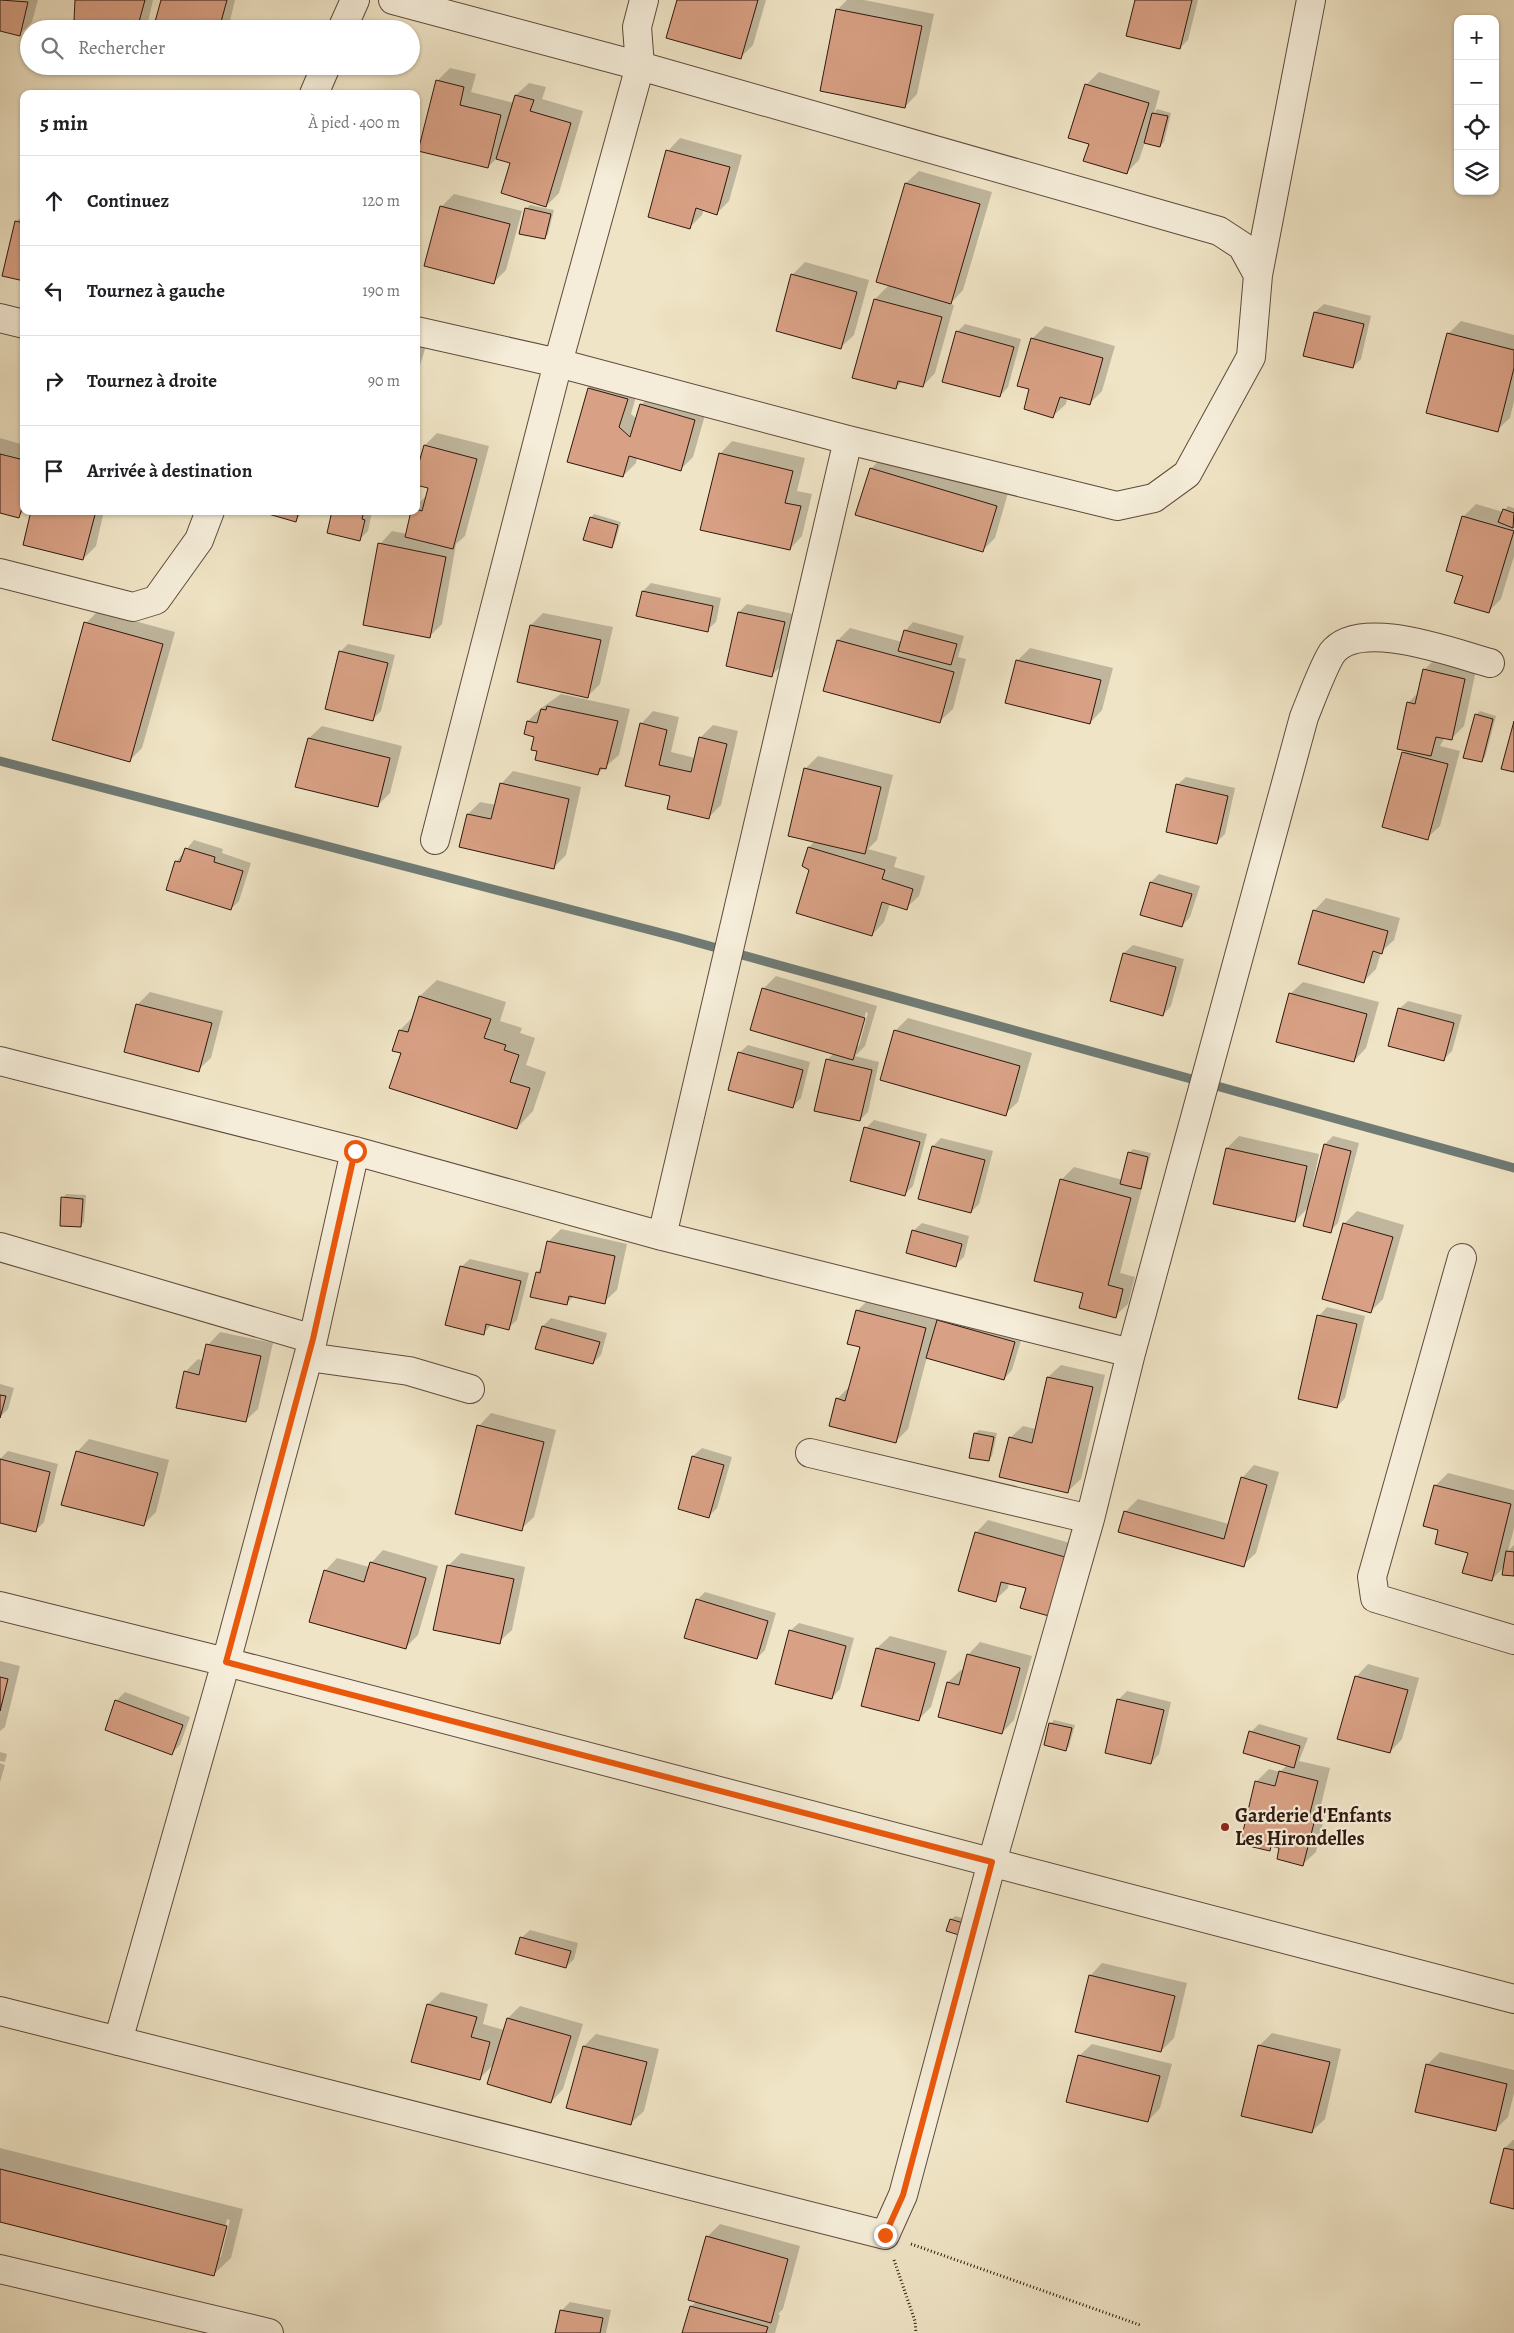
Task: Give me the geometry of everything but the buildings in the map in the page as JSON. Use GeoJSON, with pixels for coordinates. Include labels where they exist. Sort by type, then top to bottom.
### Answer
{"type":"FeatureCollection","features":[{"type":"Feature","properties":{"kind":"street"},"geometry":{"type":"LineString","coordinates":[[346,20],[355,0]]}},
{"type":"Feature","properties":{"kind":"street"},"geometry":{"type":"LineString","coordinates":[[393,0],[640,66],[1219,231],[1242,246],[1258,275]]}},
{"type":"Feature","properties":{"kind":"street"},"geometry":{"type":"LineString","coordinates":[[435,840],[558,363],[640,66],[637,27],[644,0]]}},
{"type":"Feature","properties":{"kind":"street"},"geometry":{"type":"LineString","coordinates":[[420,332],[558,363],[848,440],[1117,506],[1154,498],[1187,474],[1251,357],[1258,275],[1311,0]]}},
{"type":"Feature","properties":{"kind":"street"},"geometry":{"type":"LineString","coordinates":[[316,90],[322,75]]}},
{"type":"Feature","properties":{"kind":"street"},"geometry":{"type":"LineString","coordinates":[[0,318],[20,323]]}},
{"type":"Feature","properties":{"kind":"street"},"geometry":{"type":"LineString","coordinates":[[662,1236],[848,440]]}},
{"type":"Feature","properties":{"kind":"street"},"geometry":{"type":"LineString","coordinates":[[0,573],[133,607],[156,600],[199,540],[208,515]]}},
{"type":"Feature","properties":{"kind":"street"},"geometry":{"type":"LineString","coordinates":[[0,2011],[885,2235],[903,2195],[992,1862],[1090,1519],[1131,1353],[1304,716],[1333,652],[1356,638],[1394,638],[1490,663]]}},
{"type":"Feature","properties":{"kind":"street"},"geometry":{"type":"LineString","coordinates":[[0,1060],[355,1151],[662,1236],[1131,1353]]}},
{"type":"Feature","properties":{"kind":"street"},"geometry":{"type":"LineString","coordinates":[[118,2041],[226,1662],[311,1348],[355,1151]]}},
{"type":"Feature","properties":{"kind":"street"},"geometry":{"type":"LineString","coordinates":[[0,1247],[311,1348],[409,1371],[470,1389]]}},
{"type":"Feature","properties":{"kind":"street"},"geometry":{"type":"LineString","coordinates":[[1462,1258],[1372,1577],[1375,1598],[1514,1640]]}},
{"type":"Feature","properties":{"kind":"street"},"geometry":{"type":"LineString","coordinates":[[810,1453],[1090,1519]]}},
{"type":"Feature","properties":{"kind":"street"},"geometry":{"type":"LineString","coordinates":[[0,1606],[226,1662],[1514,1999]]}},
{"type":"Feature","properties":{"kind":"street"},"geometry":{"type":"LineString","coordinates":[[0,2270],[269,2333]]}},
{"type":"Feature","properties":{"kind":"path"},"geometry":{"type":"LineString","coordinates":[[885,2235],[1140,2325]]}},
{"type":"Feature","properties":{"kind":"path"},"geometry":{"type":"LineString","coordinates":[[885,2235],[915,2321],[916,2333]]}},
{"type":"Feature","properties":{"kind":"waterway"},"geometry":{"type":"LineString","coordinates":[[0,761],[677,937],[1514,1168]]}},
{"type":"Feature","properties":{"kind":"place","name":"Garderie d'Enfants Les Hirondelles"},"geometry":{"type":"Point","coordinates":[1225,1827]}},
{"type":"Feature","properties":{"kind":"route"},"geometry":{"type":"LineString","coordinates":[[355,1151],[313,1339],[226,1662],[992,1862],[903,2195],[885,2235]]}}]}
